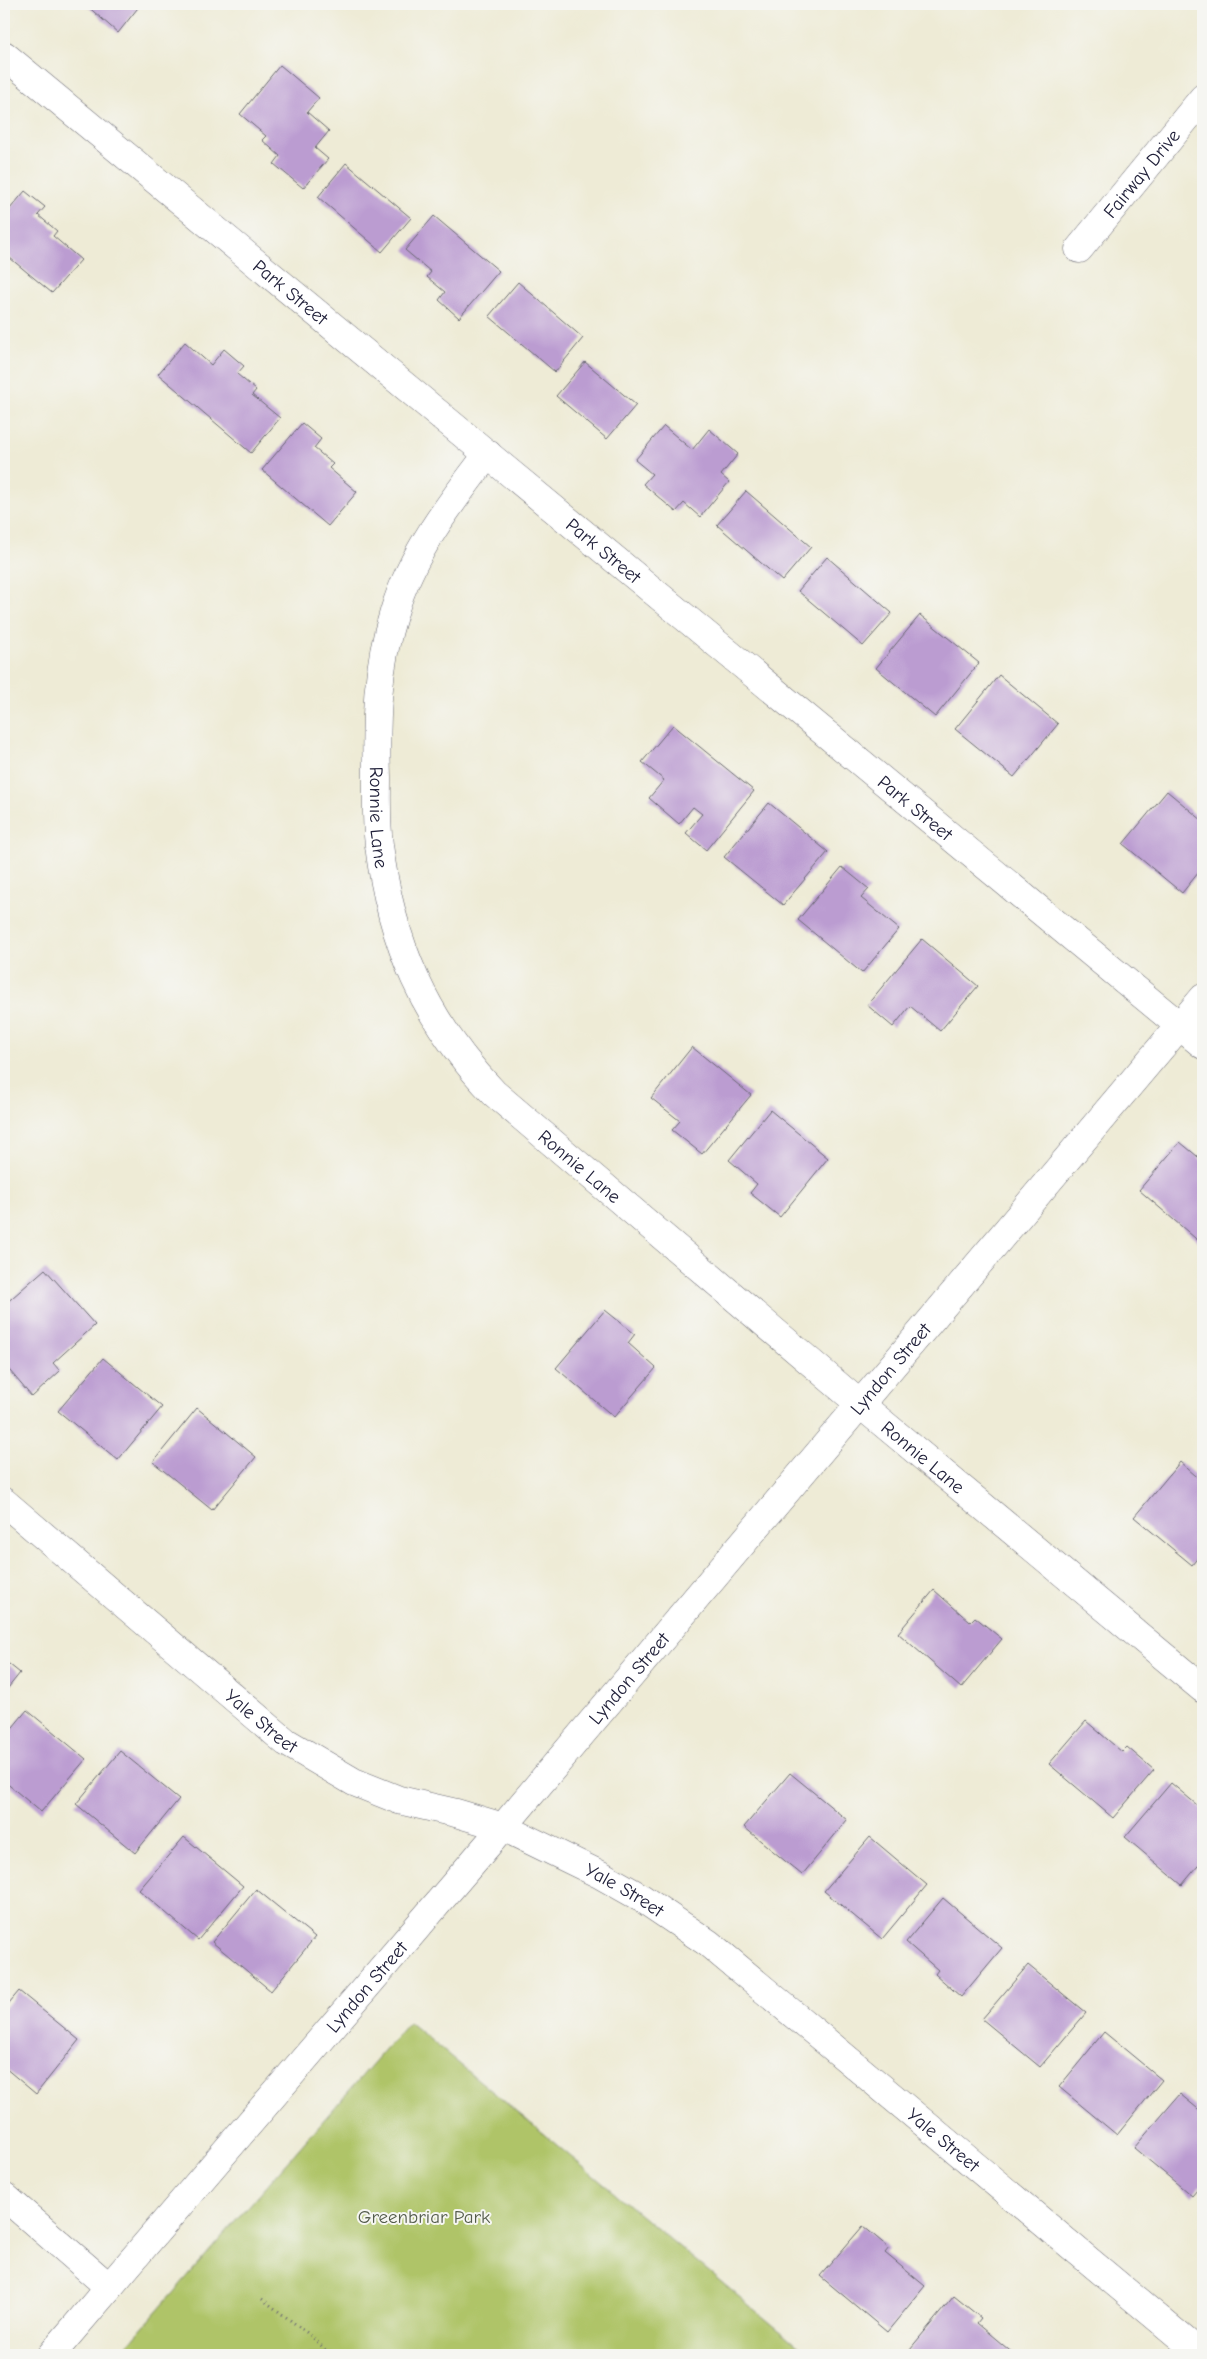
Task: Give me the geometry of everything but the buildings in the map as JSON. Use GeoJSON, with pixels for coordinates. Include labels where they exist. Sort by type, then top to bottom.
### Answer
{"type":"FeatureCollection","features":[{"type":"Feature","properties":{"kind":"street","name":"Park Street"},"geometry":{"type":"LineString","coordinates":[[4,55],[1203,1045]]}},
{"type":"Feature","properties":{"kind":"street","name":"Fairway Drive"},"geometry":{"type":"LineString","coordinates":[[1079,249],[1203,98]]}},
{"type":"Feature","properties":{"kind":"street","name":"Ronnie Lane"},"geometry":{"type":"LineString","coordinates":[[488,454],[454,498],[419,551],[394,611],[382,660],[375,724],[378,843],[387,896],[406,961],[423,998],[448,1040],[494,1093],[861,1405],[1203,1689]]}},
{"type":"Feature","properties":{"kind":"street","name":"Lyndon Street"},"geometry":{"type":"LineString","coordinates":[[51,2355],[503,1827],[1203,998]]}},
{"type":"Feature","properties":{"kind":"street","name":"Yale Street"},"geometry":{"type":"LineString","coordinates":[[4,1502],[286,1742],[345,1777],[398,1800],[456,1813],[503,1827],[632,1892],[708,1943],[1202,2355]]}},
{"type":"Feature","properties":{"kind":"street"},"geometry":{"type":"LineString","coordinates":[[4,2196],[109,2287]]}},
{"type":"Feature","properties":{"kind":"path"},"geometry":{"type":"LineString","coordinates":[[262,2299],[310,2336],[331,2355]]}},
{"type":"Feature","properties":{"kind":"green space","name":"Greenbriar Park"},"geometry":{"type":"Polygon","coordinates":[[[409,2022],[809,2355],[119,2355],[409,2022]]]}}]}
